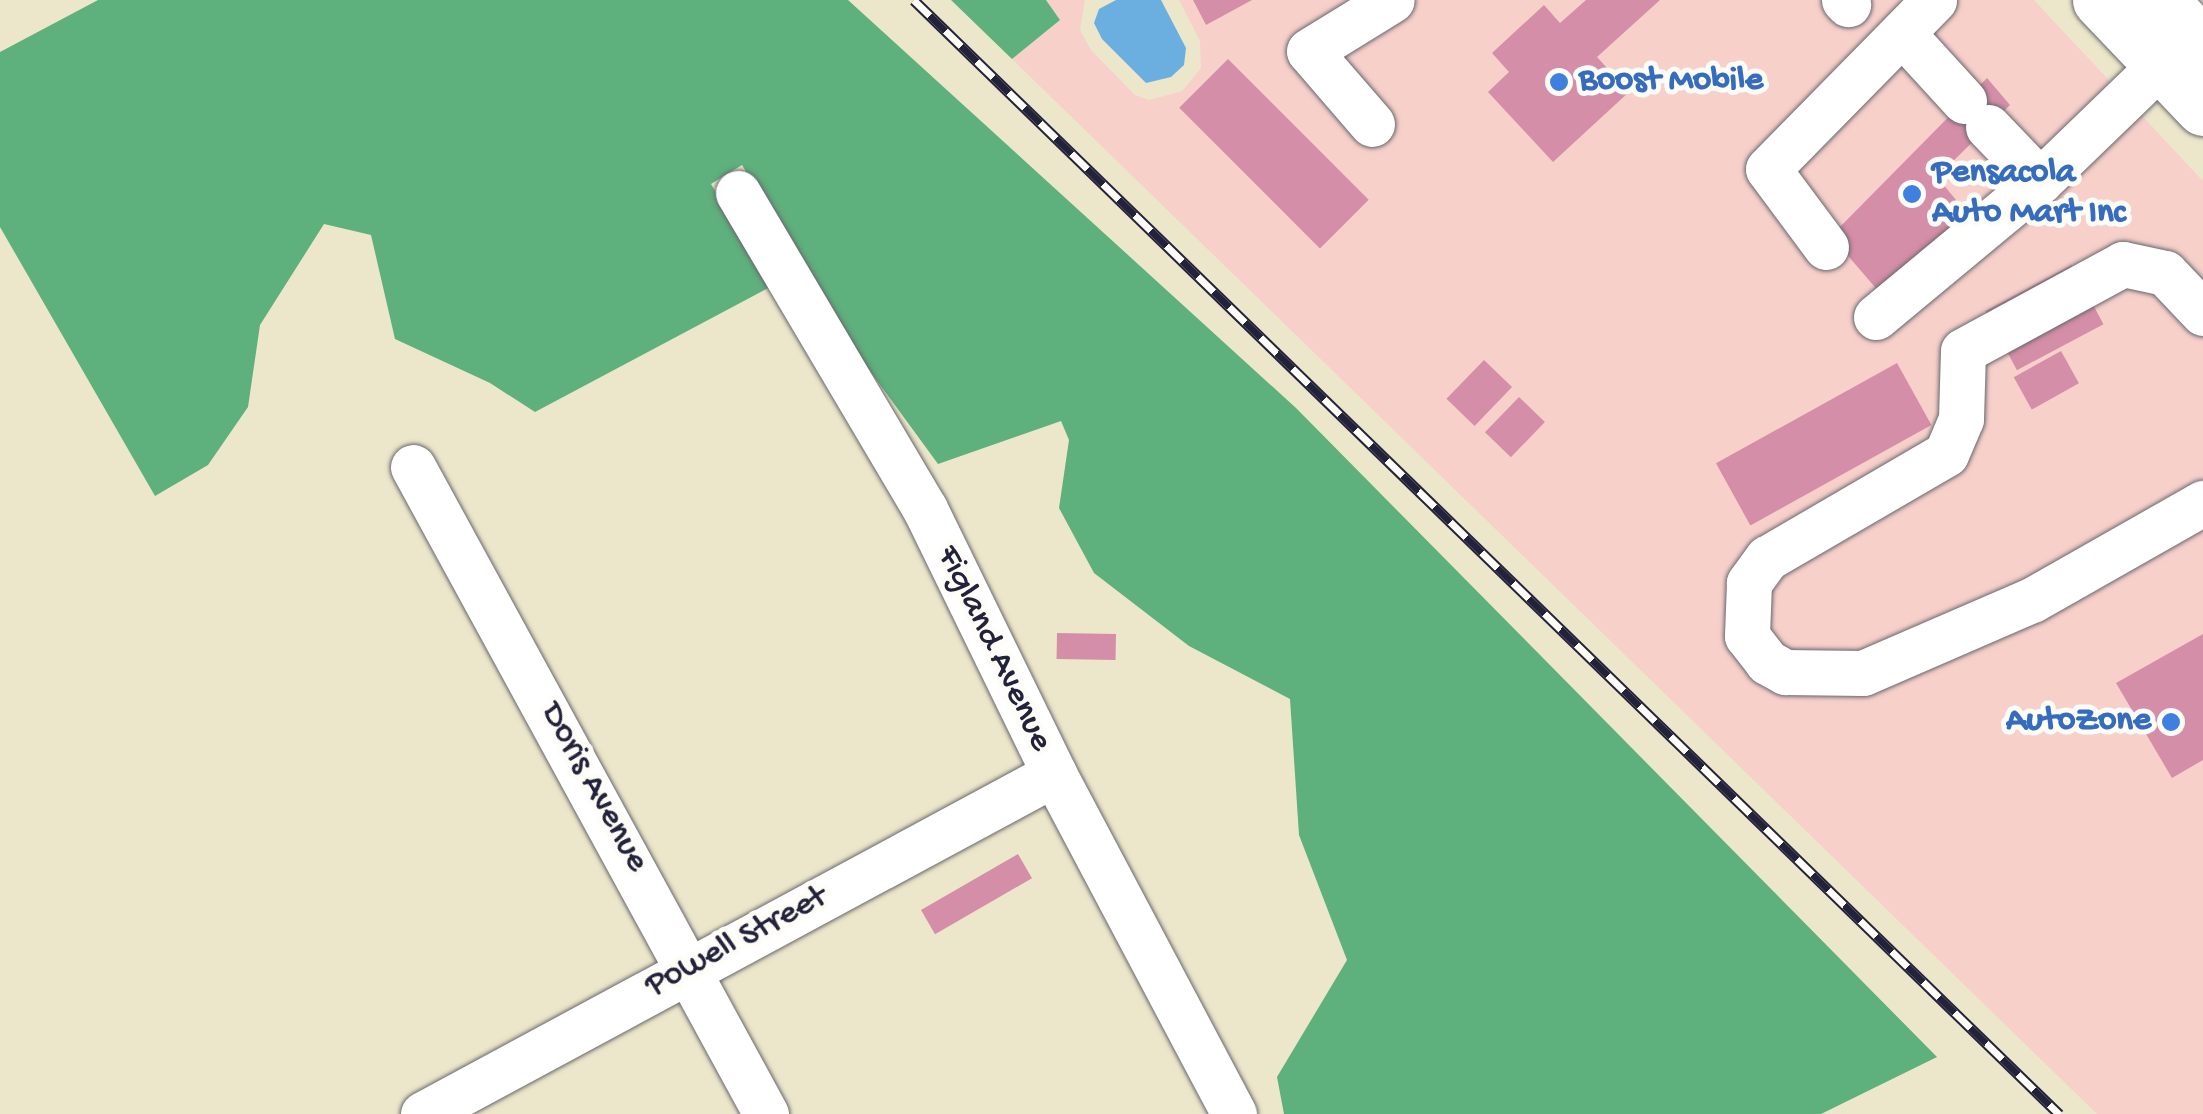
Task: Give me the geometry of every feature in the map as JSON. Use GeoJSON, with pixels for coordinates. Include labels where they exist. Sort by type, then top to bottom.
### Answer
{"type":"FeatureCollection","features":[{"type":"Feature","properties":{"kind":"highway"},"geometry":{"type":"LineString","coordinates":[[2100,0],[2182,55]]}},
{"type":"Feature","properties":{"kind":"highway"},"geometry":{"type":"LineString","coordinates":[[2160,0],[2203,108]]}},
{"type":"Feature","properties":{"kind":"street"},"geometry":{"type":"LineString","coordinates":[[1372,124],[1309,51],[1392,0]]}},
{"type":"Feature","properties":{"kind":"street"},"geometry":{"type":"LineString","coordinates":[[1826,247],[1768,169],[1934,0]]}},
{"type":"Feature","properties":{"kind":"street"},"geometry":{"type":"LineString","coordinates":[[1902,33],[2040,181]]}},
{"type":"Feature","properties":{"kind":"street"},"geometry":{"type":"LineString","coordinates":[[1876,317],[2040,181],[2182,55]]}},
{"type":"Feature","properties":{"kind":"street","name":"Figland Avenue"},"geometry":{"type":"LineString","coordinates":[[738,193],[925,509],[1054,774],[1234,1114]]}},
{"type":"Feature","properties":{"kind":"street"},"geometry":{"type":"LineString","coordinates":[[2203,314],[2165,273],[2123,264],[1963,351],[1961,419],[1946,454],[1767,558],[1748,582],[1743,608],[1747,636],[1767,662],[1785,672],[1863,673],[2032,600],[2203,503]]}},
{"type":"Feature","properties":{"kind":"street","name":"Doris Avenue"},"geometry":{"type":"LineString","coordinates":[[413,467],[691,967],[766,1114]]}},
{"type":"Feature","properties":{"kind":"street","name":"Powell Street"},"geometry":{"type":"LineString","coordinates":[[422,1114],[1054,774]]}},
{"type":"Feature","properties":{"kind":"shaded area"},"geometry":{"type":"Polygon","coordinates":[[[1046,0],[1085,0],[1080,30],[1091,50],[1135,95],[1149,100],[1182,91],[1201,68],[1200,41],[1179,0],[2034,0],[2203,181],[2203,1114],[2097,1114],[1012,59],[1060,20],[1046,0]]]}},
{"type":"Feature","properties":{"kind":"green space"},"geometry":{"type":"Polygon","coordinates":[[[98,0],[848,0],[1296,408],[1937,1057],[1821,1114],[1284,1114],[1277,1077],[1347,960],[1299,835],[1290,699],[1189,646],[1094,573],[1059,508],[1069,440],[1061,421],[938,464],[840,330],[742,165],[711,184],[772,286],[535,412],[490,383],[395,339],[371,235],[324,224],[260,325],[248,407],[208,465],[155,496],[0,227],[0,52],[98,0]]]}},
{"type":"Feature","properties":{"kind":"green space"},"geometry":{"type":"Polygon","coordinates":[[[951,0],[1046,0],[1060,20],[1012,59],[951,0]]]}},
{"type":"Feature","properties":{"kind":"water"},"geometry":{"type":"Polygon","coordinates":[[[1116,0],[1161,0],[1186,48],[1184,65],[1171,77],[1146,83],[1102,39],[1094,23],[1099,9],[1116,0]]]}},
{"type":"Feature","properties":{"kind":"building"},"geometry":{"type":"Polygon","coordinates":[[[1193,0],[1252,0],[1206,25],[1193,0]]]}},
{"type":"Feature","properties":{"kind":"building","name":"Boost Mobile"},"geometry":{"type":"Polygon","coordinates":[[[1586,0],[1660,0],[1597,57],[1629,92],[1553,162],[1488,92],[1509,72],[1492,53],[1544,5],[1560,23],[1586,0]]]}},
{"type":"Feature","properties":{"kind":"building"},"geometry":{"type":"Polygon","coordinates":[[[1228,59],[1369,200],[1320,249],[1179,108],[1228,59]]]}},
{"type":"Feature","properties":{"kind":"building","name":"Pensacola Auto Mart Inc"},"geometry":{"type":"Polygon","coordinates":[[[1987,78],[2010,105],[1937,177],[1966,212],[1880,293],[1831,236],[1987,78]]]}},
{"type":"Feature","properties":{"kind":"building"},"geometry":{"type":"Polygon","coordinates":[[[2072,265],[2103,324],[2017,370],[1985,311],[2072,265]]]}},
{"type":"Feature","properties":{"kind":"building"},"geometry":{"type":"Polygon","coordinates":[[[2061,351],[2079,383],[2032,410],[2014,377],[2061,351]]]}},
{"type":"Feature","properties":{"kind":"building"},"geometry":{"type":"Polygon","coordinates":[[[1484,360],[1512,387],[1475,426],[1446,399],[1484,360]]]}},
{"type":"Feature","properties":{"kind":"building"},"geometry":{"type":"Polygon","coordinates":[[[1897,363],[1931,425],[1750,525],[1716,463],[1897,363]]]}},
{"type":"Feature","properties":{"kind":"building"},"geometry":{"type":"Polygon","coordinates":[[[1519,397],[1545,422],[1511,457],[1485,432],[1519,397]]]}},
{"type":"Feature","properties":{"kind":"building"},"geometry":{"type":"Polygon","coordinates":[[[1057,633],[1116,634],[1116,660],[1057,659],[1057,633]]]}},
{"type":"Feature","properties":{"kind":"building","name":"AutoZone"},"geometry":{"type":"Polygon","coordinates":[[[2203,634],[2203,760],[2172,778],[2116,683],[2203,634]]]}},
{"type":"Feature","properties":{"kind":"building"},"geometry":{"type":"Polygon","coordinates":[[[1018,854],[1032,878],[935,934],[921,910],[1018,854]]]}},
{"type":"Feature","properties":{"kind":"railway"},"geometry":{"type":"LineString","coordinates":[[914,0],[2059,1114]]}},
{"type":"Feature","properties":{"kind":"place","name":"Boost Mobile"},"geometry":{"type":"Point","coordinates":[1559,82]}},
{"type":"Feature","properties":{"kind":"place","name":"Pensacola Auto Mart Inc"},"geometry":{"type":"Point","coordinates":[1912,194]}},
{"type":"Feature","properties":{"kind":"place","name":"AutoZone"},"geometry":{"type":"Point","coordinates":[2171,722]}}]}
